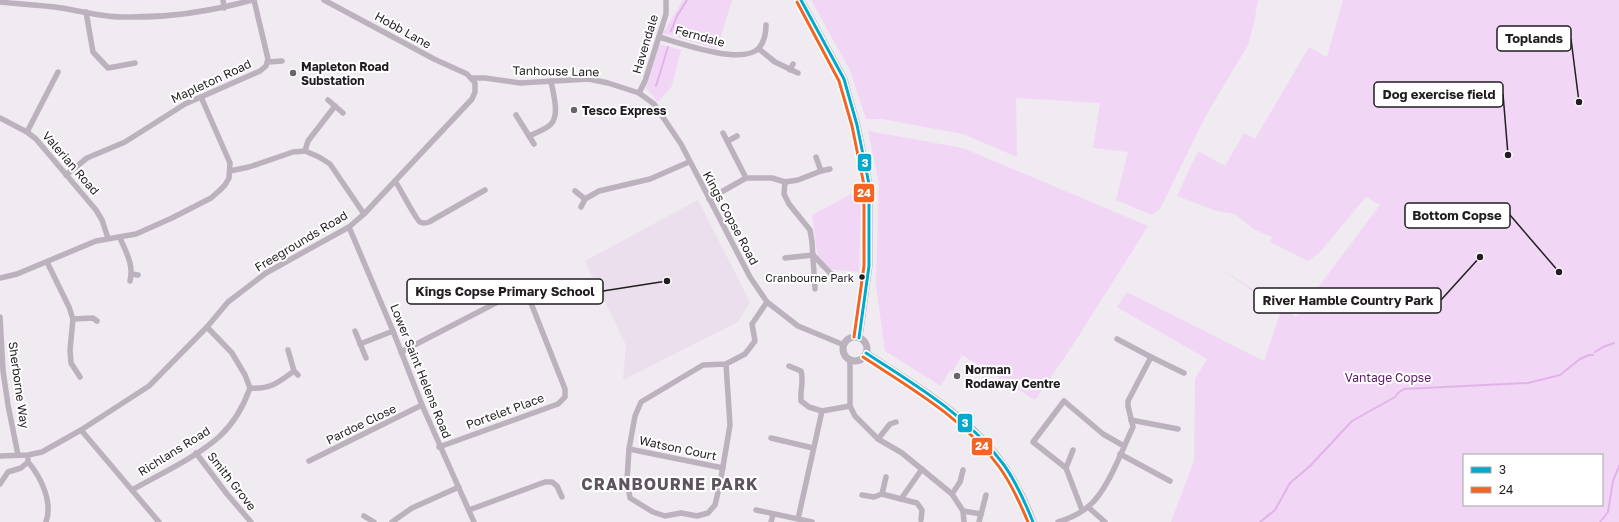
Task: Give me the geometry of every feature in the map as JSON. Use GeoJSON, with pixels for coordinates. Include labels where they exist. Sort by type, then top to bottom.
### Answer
{"type":"FeatureCollection","features":[{"type":"Feature","properties":{"kind":"street"},"geometry":{"type":"LineString","coordinates":[[222,0],[224,8]]}},
{"type":"Feature","properties":{"kind":"street"},"geometry":{"type":"LineString","coordinates":[[0,2],[53,7],[120,17],[157,17],[193,14],[224,8],[253,0]]}},
{"type":"Feature","properties":{"kind":"street","name":"Mapleton Road"},"geometry":{"type":"LineString","coordinates":[[66,174],[87,158],[125,142],[184,104],[260,71],[268,62],[253,0]]}},
{"type":"Feature","properties":{"kind":"street","name":"Hobb Lane"},"geometry":{"type":"LineString","coordinates":[[324,0],[434,59],[467,74],[472,78]]}},
{"type":"Feature","properties":{"kind":"street","name":"Havendale"},"geometry":{"type":"LineString","coordinates":[[638,92],[645,81],[666,14],[666,0]]}},
{"type":"Feature","properties":{"kind":"street"},"geometry":{"type":"LineString","coordinates":[[801,0],[844,79],[857,125],[869,184],[870,266],[859,338]]}},
{"type":"Feature","properties":{"kind":"street"},"geometry":{"type":"LineString","coordinates":[[86,12],[93,52],[108,68],[135,63]]}},
{"type":"Feature","properties":{"kind":"street"},"geometry":{"type":"LineString","coordinates":[[765,28],[763,42],[759,49],[775,62],[791,67],[798,73]]}},
{"type":"Feature","properties":{"kind":"street","name":"Ferndale"},"geometry":{"type":"LineString","coordinates":[[659,37],[728,55],[752,52],[759,49]]}},
{"type":"Feature","properties":{"kind":"street"},"geometry":{"type":"LineString","coordinates":[[268,62],[282,61]]}},
{"type":"Feature","properties":{"kind":"street"},"geometry":{"type":"LineString","coordinates":[[28,132],[58,72]]}},
{"type":"Feature","properties":{"kind":"street","name":"Tanhouse Lane"},"geometry":{"type":"LineString","coordinates":[[472,78],[485,78],[520,83],[589,79],[638,92]]}},
{"type":"Feature","properties":{"kind":"street","name":"Freegrounds Road"},"geometry":{"type":"LineString","coordinates":[[0,456],[28,455],[42,452],[81,430],[149,386],[207,327],[228,302],[266,273],[349,228],[472,99],[476,88],[472,78]]}},
{"type":"Feature","properties":{"kind":"street"},"geometry":{"type":"LineString","coordinates":[[529,136],[551,125],[554,118],[555,111],[551,82]]}},
{"type":"Feature","properties":{"kind":"street","name":"Kings Copse Road"},"geometry":{"type":"LineString","coordinates":[[638,92],[654,104],[681,144],[750,277],[767,302],[798,326],[844,345]]}},
{"type":"Feature","properties":{"kind":"street"},"geometry":{"type":"LineString","coordinates":[[0,278],[17,274],[96,241],[136,234],[211,198],[225,185],[230,171],[230,163],[201,97]]}},
{"type":"Feature","properties":{"kind":"street"},"geometry":{"type":"LineString","coordinates":[[328,100],[343,113]]}},
{"type":"Feature","properties":{"kind":"street"},"geometry":{"type":"LineString","coordinates":[[305,150],[308,142],[336,106]]}},
{"type":"Feature","properties":{"kind":"street"},"geometry":{"type":"LineString","coordinates":[[516,115],[534,144]]}},
{"type":"Feature","properties":{"kind":"street","name":"Valerian Road"},"geometry":{"type":"LineString","coordinates":[[0,118],[28,132],[36,139],[96,210],[102,220],[108,238]]}},
{"type":"Feature","properties":{"kind":"street"},"geometry":{"type":"LineString","coordinates":[[723,132],[746,178]]}},
{"type":"Feature","properties":{"kind":"street"},"geometry":{"type":"LineString","coordinates":[[728,141],[737,136]]}},
{"type":"Feature","properties":{"kind":"street"},"geometry":{"type":"LineString","coordinates":[[230,171],[249,167],[293,152],[305,150],[319,156],[330,164],[364,214]]}},
{"type":"Feature","properties":{"kind":"street"},"geometry":{"type":"LineString","coordinates":[[816,157],[820,171]]}},
{"type":"Feature","properties":{"kind":"street"},"geometry":{"type":"LineString","coordinates":[[581,207],[584,199],[599,191],[650,179],[689,162]]}},
{"type":"Feature","properties":{"kind":"street"},"geometry":{"type":"LineString","coordinates":[[709,199],[746,178],[772,178],[785,182],[798,180],[820,171],[830,169]]}},
{"type":"Feature","properties":{"kind":"street"},"geometry":{"type":"LineString","coordinates":[[395,181],[416,218],[419,222],[425,224],[482,193]]}},
{"type":"Feature","properties":{"kind":"street"},"geometry":{"type":"LineString","coordinates":[[785,182],[784,194],[789,204],[810,230],[815,289]]}},
{"type":"Feature","properties":{"kind":"street"},"geometry":{"type":"LineString","coordinates":[[575,192],[584,199]]}},
{"type":"Feature","properties":{"kind":"street","name":"Lower Saint Helens Road"},"geometry":{"type":"LineString","coordinates":[[349,228],[393,331],[439,447],[459,487],[474,522]]}},
{"type":"Feature","properties":{"kind":"street"},"geometry":{"type":"LineString","coordinates":[[120,238],[130,260],[132,274],[130,281]]}},
{"type":"Feature","properties":{"kind":"street"},"geometry":{"type":"LineString","coordinates":[[785,258],[813,255]]}},
{"type":"Feature","properties":{"kind":"street"},"geometry":{"type":"LineString","coordinates":[[813,255],[835,278]]}},
{"type":"Feature","properties":{"kind":"street"},"geometry":{"type":"LineString","coordinates":[[47,262],[69,307],[73,319],[70,350],[71,363],[80,377]]}},
{"type":"Feature","properties":{"kind":"street"},"geometry":{"type":"LineString","coordinates":[[132,274],[138,275]]}},
{"type":"Feature","properties":{"kind":"street","name":"Portelet Place"},"geometry":{"type":"LineString","coordinates":[[401,352],[519,291],[525,292],[529,298],[566,389],[565,397],[558,404],[439,447]]}},
{"type":"Feature","properties":{"kind":"street"},"geometry":{"type":"LineString","coordinates":[[726,364],[730,425],[723,468],[714,505],[708,513],[697,516],[681,513],[665,516],[653,512],[630,498],[627,480],[629,449],[635,416],[641,402],[703,365],[726,364],[745,354],[755,341],[752,324],[767,302]]}},
{"type":"Feature","properties":{"kind":"street","name":"Sherborne Way"},"geometry":{"type":"LineString","coordinates":[[0,316],[2,371],[18,455]]}},
{"type":"Feature","properties":{"kind":"street"},"geometry":{"type":"LineString","coordinates":[[73,319],[93,318],[97,321]]}},
{"type":"Feature","properties":{"kind":"street"},"geometry":{"type":"LineString","coordinates":[[207,327],[232,353],[250,388],[262,389],[276,384],[296,373],[288,350]]}},
{"type":"Feature","properties":{"kind":"street"},"geometry":{"type":"LineString","coordinates":[[355,330],[366,358]]}},
{"type":"Feature","properties":{"kind":"street"},"geometry":{"type":"LineString","coordinates":[[360,344],[393,331]]}},
{"type":"Feature","properties":{"kind":"street"},"geometry":{"type":"LineString","coordinates":[[859,338],[865,344],[866,354],[861,360],[850,360],[844,354],[844,345],[849,339],[859,338]]}},
{"type":"Feature","properties":{"kind":"street"},"geometry":{"type":"LineString","coordinates":[[1117,339],[1184,373]]}},
{"type":"Feature","properties":{"kind":"street"},"geometry":{"type":"LineString","coordinates":[[866,354],[945,405],[983,438],[1005,466],[1025,501],[1033,522]]}},
{"type":"Feature","properties":{"kind":"street"},"geometry":{"type":"LineString","coordinates":[[1058,522],[1088,507],[1104,488],[1133,427],[1128,401],[1151,357]]}},
{"type":"Feature","properties":{"kind":"street"},"geometry":{"type":"LineString","coordinates":[[850,360],[850,406],[855,416],[878,439],[902,453],[952,494],[963,511],[964,522]]}},
{"type":"Feature","properties":{"kind":"street"},"geometry":{"type":"LineString","coordinates":[[789,366],[801,371],[803,377],[800,392],[801,401],[809,407],[822,411],[850,406]]}},
{"type":"Feature","properties":{"kind":"street","name":"Richlans Road"},"geometry":{"type":"LineString","coordinates":[[132,490],[196,453],[219,436],[245,403],[250,388]]}},
{"type":"Feature","properties":{"kind":"street"},"geometry":{"type":"LineString","coordinates":[[1082,510],[1066,468],[1034,442],[1064,400],[1103,434],[1124,446]]}},
{"type":"Feature","properties":{"kind":"street","name":"Pardoe Close"},"geometry":{"type":"LineString","coordinates":[[310,461],[422,406]]}},
{"type":"Feature","properties":{"kind":"street"},"geometry":{"type":"LineString","coordinates":[[798,519],[822,411]]}},
{"type":"Feature","properties":{"kind":"street"},"geometry":{"type":"LineString","coordinates":[[890,417],[890,424]]}},
{"type":"Feature","properties":{"kind":"street"},"geometry":{"type":"LineString","coordinates":[[1131,420],[1178,429]]}},
{"type":"Feature","properties":{"kind":"street"},"geometry":{"type":"LineString","coordinates":[[878,439],[890,424],[896,422]]}},
{"type":"Feature","properties":{"kind":"street"},"geometry":{"type":"LineString","coordinates":[[81,430],[159,522]]}},
{"type":"Feature","properties":{"kind":"street"},"geometry":{"type":"LineString","coordinates":[[771,438],[813,448]]}},
{"type":"Feature","properties":{"kind":"street","name":"Watson Court"},"geometry":{"type":"LineString","coordinates":[[629,449],[723,468]]}},
{"type":"Feature","properties":{"kind":"street"},"geometry":{"type":"LineString","coordinates":[[1066,468],[1073,450]]}},
{"type":"Feature","properties":{"kind":"street","name":"Smith Grove"},"geometry":{"type":"LineString","coordinates":[[196,453],[227,494],[251,522]]}},
{"type":"Feature","properties":{"kind":"street"},"geometry":{"type":"LineString","coordinates":[[1120,454],[1170,481]]}},
{"type":"Feature","properties":{"kind":"street"},"geometry":{"type":"LineString","coordinates":[[28,455],[28,462],[38,476],[47,498],[49,509],[46,522]]}},
{"type":"Feature","properties":{"kind":"street"},"geometry":{"type":"LineString","coordinates":[[0,484],[8,472],[21,468],[28,462]]}},
{"type":"Feature","properties":{"kind":"street"},"geometry":{"type":"LineString","coordinates":[[901,499],[922,470]]}},
{"type":"Feature","properties":{"kind":"street"},"geometry":{"type":"LineString","coordinates":[[952,494],[960,482],[963,470]]}},
{"type":"Feature","properties":{"kind":"street"},"geometry":{"type":"LineString","coordinates":[[882,494],[886,477]]}},
{"type":"Feature","properties":{"kind":"street"},"geometry":{"type":"LineString","coordinates":[[469,510],[545,482],[552,482],[557,486],[562,497]]}},
{"type":"Feature","properties":{"kind":"street"},"geometry":{"type":"LineString","coordinates":[[392,522],[412,508],[459,487]]}},
{"type":"Feature","properties":{"kind":"street"},"geometry":{"type":"LineString","coordinates":[[862,495],[874,497],[882,494],[917,503],[922,510],[921,520]]}},
{"type":"Feature","properties":{"kind":"street"},"geometry":{"type":"LineString","coordinates":[[979,522],[986,495]]}},
{"type":"Feature","properties":{"kind":"street"},"geometry":{"type":"LineString","coordinates":[[1088,507],[1105,522]]}},
{"type":"Feature","properties":{"kind":"street"},"geometry":{"type":"LineString","coordinates":[[756,510],[773,515],[812,522]]}},
{"type":"Feature","properties":{"kind":"street"},"geometry":{"type":"LineString","coordinates":[[963,511],[980,514]]}},
{"type":"Feature","properties":{"kind":"street"},"geometry":{"type":"LineString","coordinates":[[771,522],[773,515]]}},
{"type":"Feature","properties":{"kind":"street"},"geometry":{"type":"LineString","coordinates":[[364,516],[374,522]]}},
{"type":"Feature","properties":{"kind":"shaded area"},"geometry":{"type":"Polygon","coordinates":[[[698,200],[750,302],[738,322],[623,380],[626,345],[585,261],[698,200]]]}},
{"type":"Feature","properties":{"kind":"green space"},"geometry":{"type":"Polygon","coordinates":[[[683,0],[732,0],[717,49],[663,33],[683,0]]]}},
{"type":"Feature","properties":{"kind":"green space"},"geometry":{"type":"Polygon","coordinates":[[[811,0],[1258,0],[1248,45],[1205,117],[1160,209],[1152,215],[1116,200],[1128,152],[1093,148],[1100,103],[1016,98],[1017,157],[963,134],[882,119],[866,119],[850,70],[811,0]]]}},
{"type":"Feature","properties":{"kind":"green space","name":"Vantage Copse"},"geometry":{"type":"Polygon","coordinates":[[[1343,0],[1619,0],[1619,522],[1171,522],[1194,461],[1195,379],[1207,359],[1117,307],[1127,292],[1264,361],[1281,311],[1220,268],[1296,317],[1380,205],[1366,197],[1321,251],[1308,261],[1270,242],[1272,237],[1255,230],[1235,214],[1216,211],[1177,196],[1198,151],[1225,166],[1244,133],[1255,139],[1309,47],[1327,57],[1343,0]]]}},
{"type":"Feature","properties":{"kind":"green space"},"geometry":{"type":"Polygon","coordinates":[[[659,44],[681,50],[672,86],[658,102],[646,88],[659,44]]]}},
{"type":"Feature","properties":{"kind":"green space"},"geometry":{"type":"Polygon","coordinates":[[[868,131],[963,148],[1148,226],[1073,345],[1035,400],[962,355],[953,371],[950,370],[941,386],[885,351],[876,285],[879,183],[868,131]]]}},
{"type":"Feature","properties":{"kind":"green space"},"geometry":{"type":"Polygon","coordinates":[[[861,189],[859,272],[819,268],[812,215],[861,189]]]}},
{"type":"Feature","properties":{"kind":"waterway"},"geometry":{"type":"LineString","coordinates":[[671,31],[677,16],[687,0]]}},
{"type":"Feature","properties":{"kind":"waterway"},"geometry":{"type":"LineString","coordinates":[[656,86],[668,47]]}},
{"type":"Feature","properties":{"kind":"waterway"},"geometry":{"type":"LineString","coordinates":[[1595,352],[1614,343]]}},
{"type":"Feature","properties":{"kind":"waterway"},"geometry":{"type":"LineString","coordinates":[[1260,522],[1275,510],[1290,483],[1310,466],[1352,421],[1395,397],[1404,389],[1528,383],[1560,375],[1580,359],[1593,355]]}},
{"type":"Feature","properties":{"kind":"waterway"},"geometry":{"type":"LineString","coordinates":[[1600,522],[1608,512],[1613,481],[1619,466]]}},
{"type":"Feature","properties":{"kind":"transit line","name":"3"},"geometry":{"type":"LineString","coordinates":[[801,0],[844,79],[857,125],[869,184],[869,266],[859,338]]}},
{"type":"Feature","properties":{"kind":"transit line","name":"24"},"geometry":{"type":"LineString","coordinates":[[797,2],[839,81],[852,126],[864,185],[864,266],[854,337]]}},
{"type":"Feature","properties":{"kind":"transit line","name":"3"},"geometry":{"type":"LineString","coordinates":[[866,353],[904,377],[958,416],[990,447],[1004,465],[1020,492],[1033,522]]}},
{"type":"Feature","properties":{"kind":"transit line","name":"24"},"geometry":{"type":"LineString","coordinates":[[863,357],[919,393],[971,434],[986,450],[1004,474],[1016,494],[1028,522]]}},
{"type":"Feature","properties":{"kind":"place","name":"Mapleton Road Substation"},"geometry":{"type":"Point","coordinates":[293,73]}},
{"type":"Feature","properties":{"kind":"place","name":"Toplands"},"geometry":{"type":"Point","coordinates":[1579,102]}},
{"type":"Feature","properties":{"kind":"place","name":"Tesco Express"},"geometry":{"type":"Point","coordinates":[574,110]}},
{"type":"Feature","properties":{"kind":"place","name":"Dog exercise field"},"geometry":{"type":"Point","coordinates":[1508,155]}},
{"type":"Feature","properties":{"kind":"place","name":"River Hamble Country Park"},"geometry":{"type":"Point","coordinates":[1480,257]}},
{"type":"Feature","properties":{"kind":"place","name":"Bottom Copse"},"geometry":{"type":"Point","coordinates":[1559,272]}},
{"type":"Feature","properties":{"kind":"place","name":"Cranbourne Park"},"geometry":{"type":"Point","coordinates":[862,277]}},
{"type":"Feature","properties":{"kind":"place","name":"Kings Copse Primary School"},"geometry":{"type":"Point","coordinates":[667,281]}},
{"type":"Feature","properties":{"kind":"place","name":"Norman Rodaway Centre"},"geometry":{"type":"Point","coordinates":[957,376]}},
{"type":"Feature","properties":{"kind":"district","name":"CRANBOURNE PARK"},"geometry":{"type":"Point","coordinates":[670,484]}}]}
